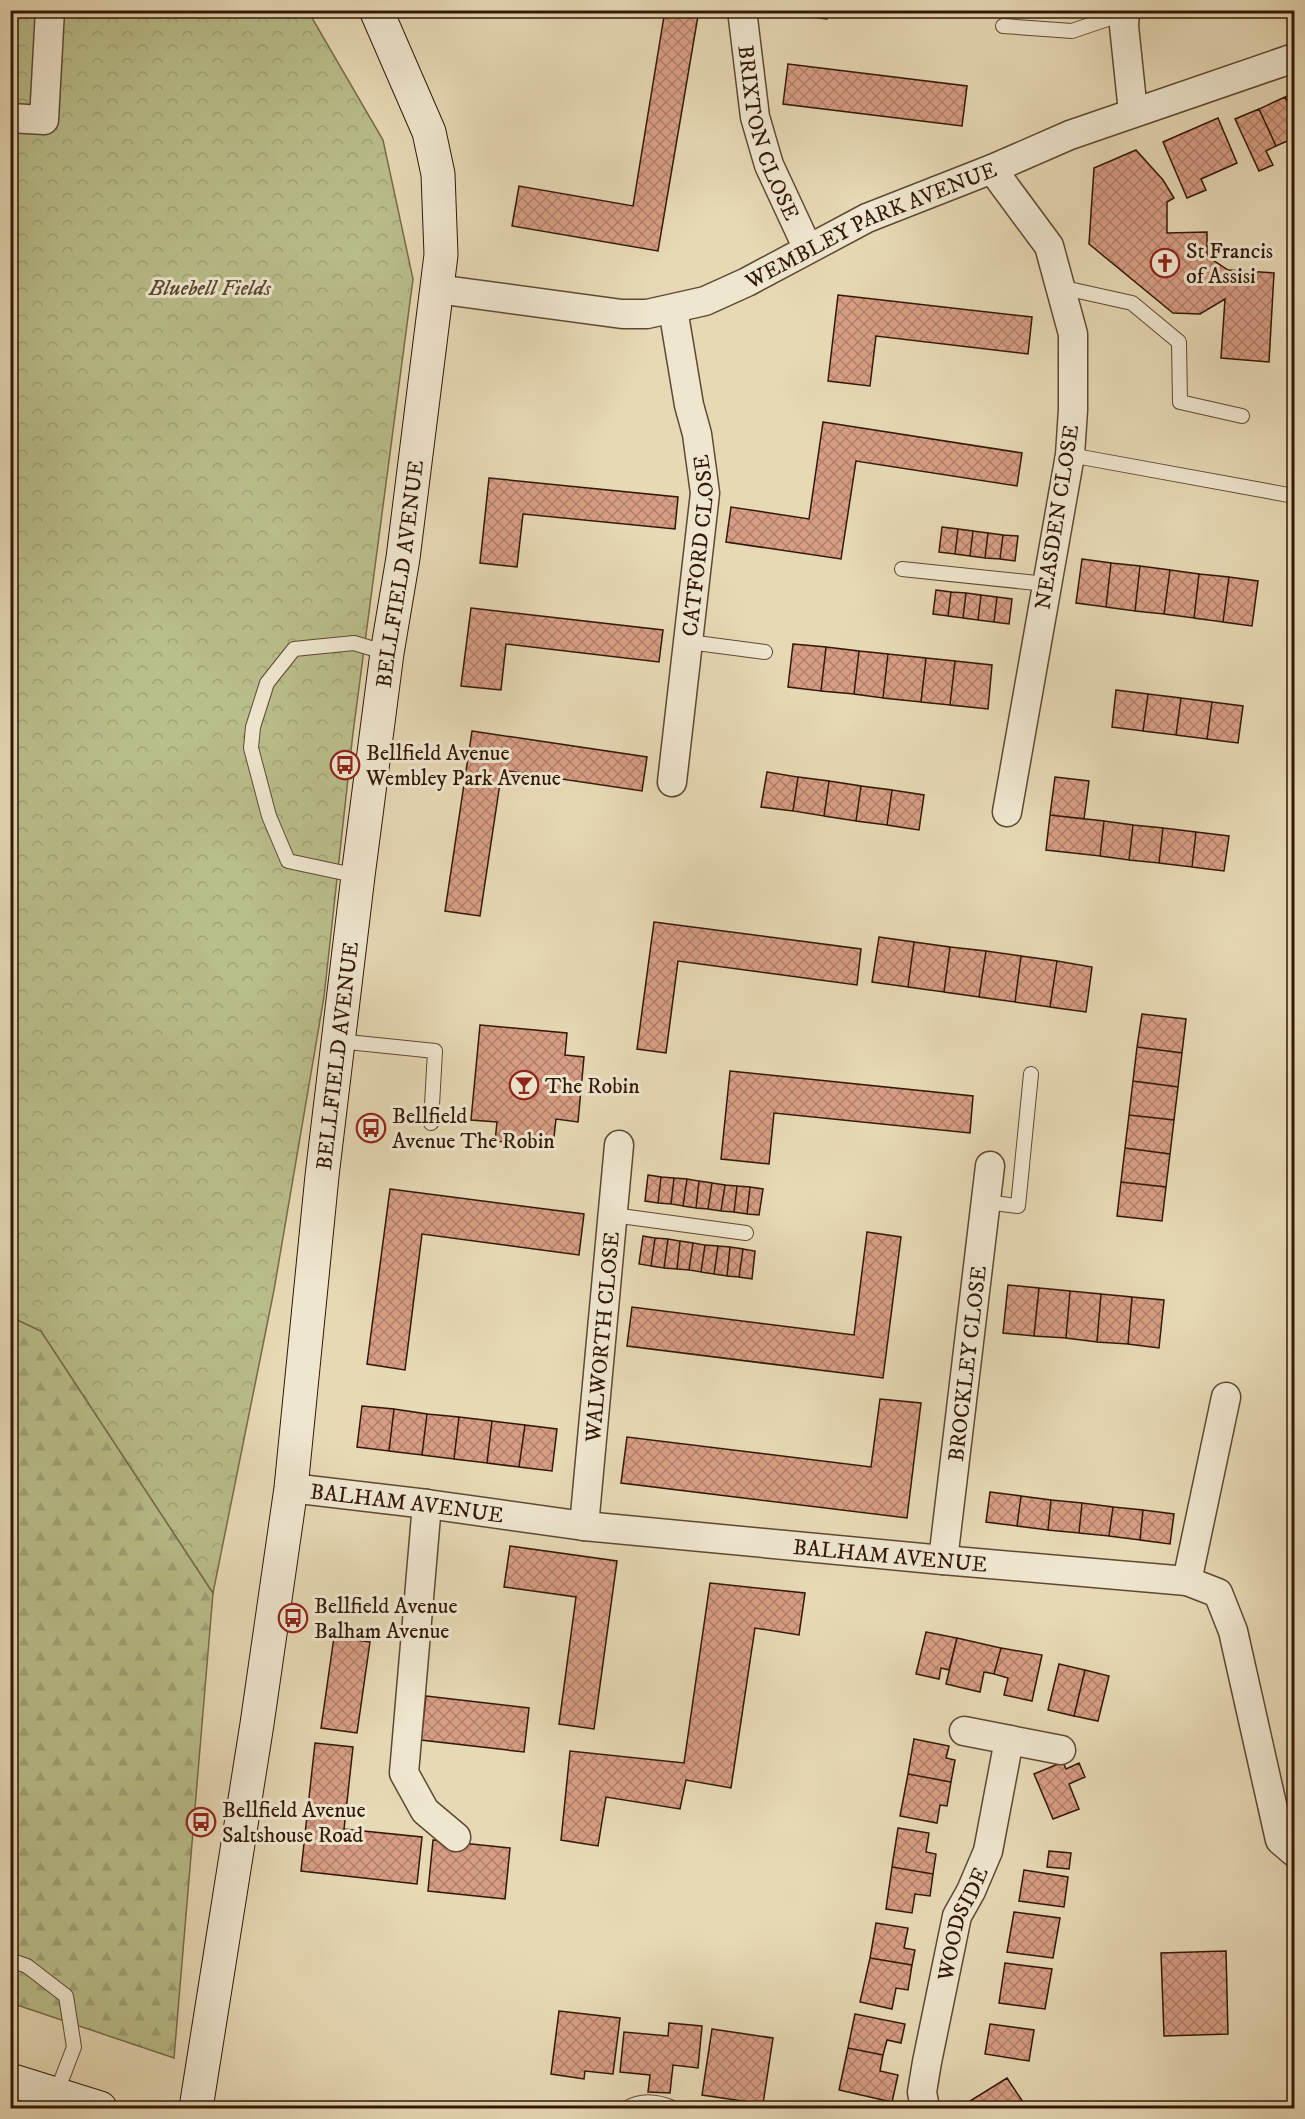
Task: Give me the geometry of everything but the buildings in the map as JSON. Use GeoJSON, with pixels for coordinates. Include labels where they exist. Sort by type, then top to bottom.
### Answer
{"type":"FeatureCollection","features":[{"type":"Feature","properties":{"kind":"street"},"geometry":{"type":"LineString","coordinates":[[10,118],[44,120],[50,10]]}},
{"type":"Feature","properties":{"kind":"street","name":"BELLFIELD AVENUE"},"geometry":{"type":"LineString","coordinates":[[196,2109],[257,1724],[291,1488],[322,1176],[358,876],[387,653],[404,558],[441,255],[438,174],[429,132],[376,10]]}},
{"type":"Feature","properties":{"kind":"street","name":"BRIXTON CLOSE"},"geometry":{"type":"LineString","coordinates":[[742,10],[755,117],[769,165],[808,249]]}},
{"type":"Feature","properties":{"kind":"street"},"geometry":{"type":"LineString","coordinates":[[1125,12],[1124,26],[1133,112]]}},
{"type":"Feature","properties":{"kind":"street","name":"WEMBLEY PARK AVENUE"},"geometry":{"type":"LineString","coordinates":[[436,290],[622,314],[646,314],[705,301],[747,282],[867,218],[992,169],[1070,135],[1294,58]]}},
{"type":"Feature","properties":{"kind":"street","name":"NEASDEN CLOSE"},"geometry":{"type":"LineString","coordinates":[[992,169],[1049,246],[1073,334],[1073,410],[1070,455],[1007,812]]}},
{"type":"Feature","properties":{"kind":"street","name":"CATFORD CLOSE"},"geometry":{"type":"LineString","coordinates":[[672,782],[705,494],[697,434],[689,405],[673,309]]}},
{"type":"Feature","properties":{"kind":"street","name":"WALWORTH CLOSE"},"geometry":{"type":"LineString","coordinates":[[584,1526],[619,1145]]}},
{"type":"Feature","properties":{"kind":"street","name":"BROCKLEY CLOSE"},"geometry":{"type":"LineString","coordinates":[[944,1560],[990,1166]]}},
{"type":"Feature","properties":{"kind":"street"},"geometry":{"type":"LineString","coordinates":[[1187,1581],[1226,1397]]}},
{"type":"Feature","properties":{"kind":"street","name":"BALHAM AVENUE"},"geometry":{"type":"LineString","coordinates":[[291,1488],[584,1526],[1187,1581],[1218,1593],[1233,1631],[1280,1840],[1294,1851]]}},
{"type":"Feature","properties":{"kind":"street"},"geometry":{"type":"LineString","coordinates":[[427,1504],[404,1773],[425,1810],[456,1837]]}},
{"type":"Feature","properties":{"kind":"street"},"geometry":{"type":"LineString","coordinates":[[964,1731],[1061,1750]]}},
{"type":"Feature","properties":{"kind":"street","name":"WOODSIDE"},"geometry":{"type":"LineString","coordinates":[[924,2109],[922,2092],[927,2062],[957,1916],[972,1891],[988,1851],[1009,1740]]}},
{"type":"Feature","properties":{"kind":"street"},"geometry":{"type":"LineString","coordinates":[[10,2080],[100,2109]]}},
{"type":"Feature","properties":{"kind":"lane"},"geometry":{"type":"LineString","coordinates":[[1003,26],[1072,31],[1125,12]]}},
{"type":"Feature","properties":{"kind":"lane"},"geometry":{"type":"LineString","coordinates":[[1060,287],[1132,303],[1179,342],[1180,402],[1242,416]]}},
{"type":"Feature","properties":{"kind":"lane"},"geometry":{"type":"LineString","coordinates":[[1070,455],[1294,496]]}},
{"type":"Feature","properties":{"kind":"lane"},"geometry":{"type":"LineString","coordinates":[[902,569],[1046,584]]}},
{"type":"Feature","properties":{"kind":"lane"},"geometry":{"type":"LineString","coordinates":[[689,642],[765,652]]}},
{"type":"Feature","properties":{"kind":"lane"},"geometry":{"type":"LineString","coordinates":[[358,876],[288,861],[269,816],[251,748],[253,727],[267,683],[294,649],[354,643],[387,653]]}},
{"type":"Feature","properties":{"kind":"lane"},"geometry":{"type":"LineString","coordinates":[[338,1041],[435,1051],[431,1123]]}},
{"type":"Feature","properties":{"kind":"lane"},"geometry":{"type":"LineString","coordinates":[[986,1202],[1018,1206],[1031,1074]]}},
{"type":"Feature","properties":{"kind":"lane"},"geometry":{"type":"LineString","coordinates":[[613,1215],[746,1233]]}},
{"type":"Feature","properties":{"kind":"lane"},"geometry":{"type":"LineString","coordinates":[[10,1960],[27,1966],[66,1996],[74,2047],[55,2095]]}},
{"type":"Feature","properties":{"kind":"lane"},"geometry":{"type":"LineString","coordinates":[[627,2109],[634,2104],[648,2101],[661,2103],[673,2109]]}},
{"type":"Feature","properties":{"kind":"green space","name":"Bluebell Fields"},"geometry":{"type":"Polygon","coordinates":[[[11,11],[308,11],[383,140],[413,279],[353,733],[324,997],[274,1290],[213,1593],[41,1331],[11,1317],[11,11]]]}},
{"type":"Feature","properties":{"kind":"green space"},"geometry":{"type":"Polygon","coordinates":[[[11,1317],[41,1331],[213,1593],[174,2058],[11,2003],[11,1317]]]}},
{"type":"Feature","properties":{"kind":"place","name":"St Francis of Assisi"},"geometry":{"type":"Point","coordinates":[1165,263]}},
{"type":"Feature","properties":{"kind":"place","name":"Bellfield Avenue Wembley Park Avenue"},"geometry":{"type":"Point","coordinates":[345,765]}},
{"type":"Feature","properties":{"kind":"place","name":"The Robin"},"geometry":{"type":"Point","coordinates":[524,1085]}},
{"type":"Feature","properties":{"kind":"place","name":"Bellfield Avenue The Robin"},"geometry":{"type":"Point","coordinates":[371,1128]}},
{"type":"Feature","properties":{"kind":"place","name":"Bellfield Avenue Balham Avenue"},"geometry":{"type":"Point","coordinates":[293,1618]}},
{"type":"Feature","properties":{"kind":"place","name":"Bellfield Avenue Saltshouse Road"},"geometry":{"type":"Point","coordinates":[201,1822]}}]}
